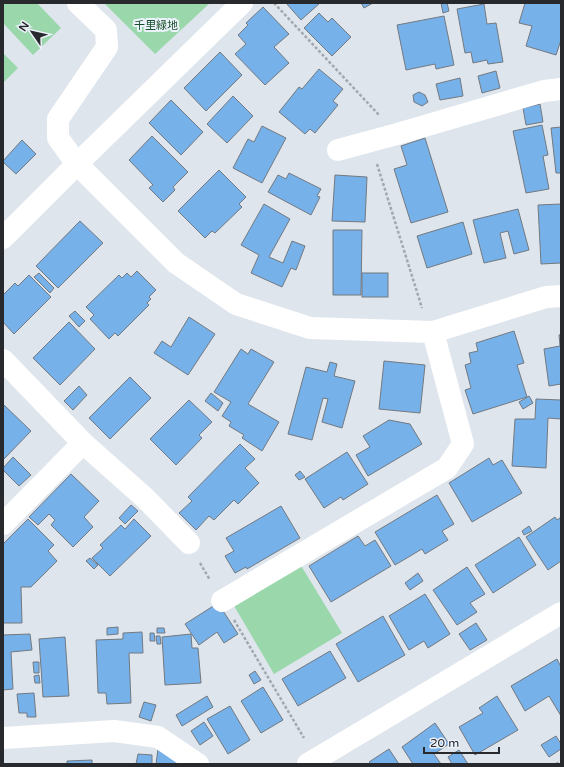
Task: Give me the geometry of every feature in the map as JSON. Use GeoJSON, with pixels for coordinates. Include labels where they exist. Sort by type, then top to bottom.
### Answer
{"type":"FeatureCollection","features":[{"type":"Feature","properties":{"kind":"street"},"geometry":{"type":"LineString","coordinates":[[78,3],[106,30],[107,47],[58,119],[58,138],[77,164],[176,263],[236,304],[310,328],[433,332],[546,297],[561,296]]}},
{"type":"Feature","properties":{"kind":"street"},"geometry":{"type":"LineString","coordinates":[[3,238],[242,3]]}},
{"type":"Feature","properties":{"kind":"street"},"geometry":{"type":"LineString","coordinates":[[338,150],[544,91],[561,89]]}},
{"type":"Feature","properties":{"kind":"street"},"geometry":{"type":"LineString","coordinates":[[222,601],[447,468],[463,444],[433,332]]}},
{"type":"Feature","properties":{"kind":"street"},"geometry":{"type":"LineString","coordinates":[[3,360],[83,443],[145,498],[189,543]]}},
{"type":"Feature","properties":{"kind":"street"},"geometry":{"type":"LineString","coordinates":[[3,524],[83,443]]}},
{"type":"Feature","properties":{"kind":"street"},"geometry":{"type":"LineString","coordinates":[[308,764],[561,613]]}},
{"type":"Feature","properties":{"kind":"street"},"geometry":{"type":"LineString","coordinates":[[3,738],[114,731],[158,738],[198,764]]}},
{"type":"Feature","properties":{"kind":"path"},"geometry":{"type":"LineString","coordinates":[[274,3],[397,134]]}},
{"type":"Feature","properties":{"kind":"path"},"geometry":{"type":"LineString","coordinates":[[376,160],[422,310]]}},
{"type":"Feature","properties":{"kind":"path"},"geometry":{"type":"LineString","coordinates":[[189,543],[304,737]]}},
{"type":"Feature","properties":{"kind":"path"},"geometry":{"type":"LineString","coordinates":[[556,764],[561,761]]}},
{"type":"Feature","properties":{"kind":"green space"},"geometry":{"type":"Polygon","coordinates":[[[3,3],[37,3],[61,28],[33,55],[3,23],[3,3]]]}},
{"type":"Feature","properties":{"kind":"green space","name":"千里緑地"},"geometry":{"type":"Polygon","coordinates":[[[104,3],[210,3],[155,54],[104,3]]]}},
{"type":"Feature","properties":{"kind":"green space"},"geometry":{"type":"Polygon","coordinates":[[[3,53],[18,68],[3,83],[3,53]]]}},
{"type":"Feature","properties":{"kind":"green space"},"geometry":{"type":"Polygon","coordinates":[[[300,564],[342,633],[274,674],[233,604],[300,564]]]}},
{"type":"Feature","properties":{"kind":"building"},"geometry":{"type":"Polygon","coordinates":[[[286,3],[320,3],[301,20],[286,3]]]}},
{"type":"Feature","properties":{"kind":"building"},"geometry":{"type":"Polygon","coordinates":[[[361,3],[373,3],[364,8],[361,3]]]}},
{"type":"Feature","properties":{"kind":"building"},"geometry":{"type":"Polygon","coordinates":[[[441,3],[447,3],[449,11],[443,13],[441,3]]]}},
{"type":"Feature","properties":{"kind":"building"},"geometry":{"type":"Polygon","coordinates":[[[525,3],[561,3],[561,40],[556,55],[526,46],[532,26],[519,23],[525,3]]]}},
{"type":"Feature","properties":{"kind":"building"},"geometry":{"type":"Polygon","coordinates":[[[484,4],[487,24],[496,23],[503,62],[488,64],[487,60],[473,63],[471,52],[465,53],[457,9],[484,4]]]}},
{"type":"Feature","properties":{"kind":"building"},"geometry":{"type":"Polygon","coordinates":[[[263,7],[289,34],[274,47],[289,63],[265,85],[235,54],[246,44],[238,35],[248,25],[246,23],[263,7]]]}},
{"type":"Feature","properties":{"kind":"building"},"geometry":{"type":"Polygon","coordinates":[[[319,13],[328,22],[332,18],[351,37],[332,56],[304,28],[319,13]]]}},
{"type":"Feature","properties":{"kind":"building"},"geometry":{"type":"Polygon","coordinates":[[[444,16],[454,65],[436,69],[435,64],[406,70],[397,25],[444,16]]]}},
{"type":"Feature","properties":{"kind":"building"},"geometry":{"type":"Polygon","coordinates":[[[220,52],[242,75],[206,111],[184,88],[220,52]]]}},
{"type":"Feature","properties":{"kind":"building"},"geometry":{"type":"Polygon","coordinates":[[[319,69],[343,89],[333,101],[338,105],[315,133],[310,129],[305,134],[279,112],[299,87],[302,89],[319,69]]]}},
{"type":"Feature","properties":{"kind":"building"},"geometry":{"type":"Polygon","coordinates":[[[496,71],[500,88],[482,93],[478,76],[496,71]]]}},
{"type":"Feature","properties":{"kind":"building"},"geometry":{"type":"Polygon","coordinates":[[[460,78],[463,96],[440,100],[436,84],[460,78]]]}},
{"type":"Feature","properties":{"kind":"building"},"geometry":{"type":"Polygon","coordinates":[[[419,92],[425,95],[428,102],[422,106],[414,102],[413,95],[419,92]]]}},
{"type":"Feature","properties":{"kind":"building"},"geometry":{"type":"Polygon","coordinates":[[[233,96],[253,116],[227,143],[207,124],[233,96]]]}},
{"type":"Feature","properties":{"kind":"building"},"geometry":{"type":"Polygon","coordinates":[[[171,100],[203,132],[181,155],[149,123],[171,100]]]}},
{"type":"Feature","properties":{"kind":"building"},"geometry":{"type":"Polygon","coordinates":[[[540,104],[543,122],[526,125],[523,108],[540,104]]]}},
{"type":"Feature","properties":{"kind":"building"},"geometry":{"type":"Polygon","coordinates":[[[542,125],[548,155],[543,156],[549,189],[526,193],[513,131],[542,125]]]}},
{"type":"Feature","properties":{"kind":"building"},"geometry":{"type":"Polygon","coordinates":[[[262,126],[286,138],[262,183],[233,168],[248,139],[254,142],[262,126]]]}},
{"type":"Feature","properties":{"kind":"building"},"geometry":{"type":"Polygon","coordinates":[[[561,127],[561,173],[556,173],[551,128],[561,127]]]}},
{"type":"Feature","properties":{"kind":"building"},"geometry":{"type":"Polygon","coordinates":[[[152,136],[188,172],[173,187],[175,190],[163,202],[149,188],[153,185],[129,160],[152,136]]]}},
{"type":"Feature","properties":{"kind":"building"},"geometry":{"type":"Polygon","coordinates":[[[425,138],[448,212],[411,223],[394,169],[407,165],[401,146],[425,138]]]}},
{"type":"Feature","properties":{"kind":"building"},"geometry":{"type":"Polygon","coordinates":[[[22,140],[36,154],[16,174],[3,161],[22,140]]]}},
{"type":"Feature","properties":{"kind":"building"},"geometry":{"type":"Polygon","coordinates":[[[219,170],[246,197],[239,204],[242,207],[215,233],[212,231],[205,238],[178,211],[219,170]]]}},
{"type":"Feature","properties":{"kind":"building"},"geometry":{"type":"Polygon","coordinates":[[[289,173],[321,189],[317,196],[320,197],[311,215],[268,192],[278,175],[286,179],[289,173]]]}},
{"type":"Feature","properties":{"kind":"building"},"geometry":{"type":"Polygon","coordinates":[[[335,175],[367,177],[365,222],[332,221],[335,175]]]}},
{"type":"Feature","properties":{"kind":"building"},"geometry":{"type":"Polygon","coordinates":[[[264,204],[290,219],[269,257],[283,263],[292,241],[305,246],[296,270],[291,268],[282,287],[251,273],[259,255],[241,245],[264,204]]]}},
{"type":"Feature","properties":{"kind":"building"},"geometry":{"type":"Polygon","coordinates":[[[561,204],[561,263],[541,264],[538,205],[561,204]]]}},
{"type":"Feature","properties":{"kind":"building"},"geometry":{"type":"Polygon","coordinates":[[[518,209],[529,250],[514,254],[508,231],[500,233],[506,258],[484,263],[473,220],[518,209]]]}},
{"type":"Feature","properties":{"kind":"building"},"geometry":{"type":"Polygon","coordinates":[[[80,221],[103,243],[58,288],[36,266],[80,221]]]}},
{"type":"Feature","properties":{"kind":"building"},"geometry":{"type":"Polygon","coordinates":[[[463,222],[472,254],[427,268],[417,236],[463,222]]]}},
{"type":"Feature","properties":{"kind":"building"},"geometry":{"type":"Polygon","coordinates":[[[333,230],[362,230],[361,295],[333,295],[333,230]]]}},
{"type":"Feature","properties":{"kind":"building"},"geometry":{"type":"Polygon","coordinates":[[[137,271],[156,290],[149,297],[151,299],[147,303],[149,305],[118,336],[115,333],[109,339],[90,319],[94,315],[86,307],[119,275],[122,278],[127,273],[131,277],[137,271]]]}},
{"type":"Feature","properties":{"kind":"building"},"geometry":{"type":"Polygon","coordinates":[[[39,273],[54,288],[50,293],[34,277],[39,273]]]}},
{"type":"Feature","properties":{"kind":"building"},"geometry":{"type":"Polygon","coordinates":[[[362,273],[388,273],[388,297],[362,297],[362,273]]]}},
{"type":"Feature","properties":{"kind":"building"},"geometry":{"type":"Polygon","coordinates":[[[29,275],[51,297],[14,334],[3,322],[3,295],[15,283],[18,286],[29,275]]]}},
{"type":"Feature","properties":{"kind":"building"},"geometry":{"type":"Polygon","coordinates":[[[75,311],[85,321],[79,327],[69,316],[75,311]]]}},
{"type":"Feature","properties":{"kind":"building"},"geometry":{"type":"Polygon","coordinates":[[[189,317],[215,334],[188,375],[154,353],[162,341],[171,347],[189,317]]]}},
{"type":"Feature","properties":{"kind":"building"},"geometry":{"type":"Polygon","coordinates":[[[69,322],[95,349],[60,385],[33,358],[69,322]]]}},
{"type":"Feature","properties":{"kind":"building"},"geometry":{"type":"Polygon","coordinates":[[[514,331],[524,363],[517,365],[527,397],[473,414],[465,390],[471,388],[465,365],[471,363],[469,353],[478,351],[476,343],[514,331]]]}},
{"type":"Feature","properties":{"kind":"building"},"geometry":{"type":"Polygon","coordinates":[[[561,334],[561,384],[549,386],[544,349],[560,346],[559,335],[561,334]]]}},
{"type":"Feature","properties":{"kind":"building"},"geometry":{"type":"Polygon","coordinates":[[[241,349],[248,354],[251,349],[274,362],[248,404],[279,422],[262,451],[242,438],[244,435],[229,426],[231,422],[222,416],[231,402],[214,392],[241,349]]]}},
{"type":"Feature","properties":{"kind":"building"},"geometry":{"type":"Polygon","coordinates":[[[384,361],[425,365],[420,413],[379,409],[384,361]]]}},
{"type":"Feature","properties":{"kind":"building"},"geometry":{"type":"Polygon","coordinates":[[[330,362],[337,364],[334,376],[355,381],[342,428],[322,422],[328,399],[323,398],[312,440],[288,434],[306,367],[327,372],[330,362]]]}},
{"type":"Feature","properties":{"kind":"building"},"geometry":{"type":"Polygon","coordinates":[[[130,377],[151,398],[110,439],[89,418],[130,377]]]}},
{"type":"Feature","properties":{"kind":"building"},"geometry":{"type":"Polygon","coordinates":[[[79,386],[87,395],[73,410],[64,401],[79,386]]]}},
{"type":"Feature","properties":{"kind":"building"},"geometry":{"type":"Polygon","coordinates":[[[211,393],[223,403],[218,411],[205,401],[211,393]]]}},
{"type":"Feature","properties":{"kind":"building"},"geometry":{"type":"Polygon","coordinates":[[[529,396],[533,403],[523,409],[519,402],[529,396]]]}},
{"type":"Feature","properties":{"kind":"building"},"geometry":{"type":"Polygon","coordinates":[[[536,399],[561,400],[561,419],[548,418],[546,468],[512,466],[515,419],[535,419],[536,399]]]}},
{"type":"Feature","properties":{"kind":"building"},"geometry":{"type":"Polygon","coordinates":[[[189,400],[212,422],[199,435],[202,438],[176,465],[150,439],[189,400]]]}},
{"type":"Feature","properties":{"kind":"building"},"geometry":{"type":"Polygon","coordinates":[[[3,404],[31,431],[3,460],[3,404]]]}},
{"type":"Feature","properties":{"kind":"building"},"geometry":{"type":"Polygon","coordinates":[[[389,420],[410,424],[422,444],[368,476],[356,455],[370,447],[363,436],[389,420]]]}},
{"type":"Feature","properties":{"kind":"building"},"geometry":{"type":"Polygon","coordinates":[[[240,444],[255,459],[245,468],[259,483],[238,504],[234,500],[214,520],[209,516],[196,530],[179,513],[192,501],[188,497],[240,444]]]}},
{"type":"Feature","properties":{"kind":"building"},"geometry":{"type":"Polygon","coordinates":[[[347,452],[368,484],[343,500],[341,497],[324,508],[305,479],[347,452]]]}},
{"type":"Feature","properties":{"kind":"building"},"geometry":{"type":"Polygon","coordinates":[[[13,457],[31,475],[19,486],[3,470],[3,468],[13,457]]]}},
{"type":"Feature","properties":{"kind":"building"},"geometry":{"type":"Polygon","coordinates":[[[489,458],[493,465],[502,460],[522,493],[472,522],[449,483],[489,458]]]}},
{"type":"Feature","properties":{"kind":"building"},"geometry":{"type":"Polygon","coordinates":[[[300,471],[305,477],[299,480],[295,475],[300,471]]]}},
{"type":"Feature","properties":{"kind":"building"},"geometry":{"type":"Polygon","coordinates":[[[71,474],[99,501],[84,517],[93,527],[73,547],[51,525],[55,520],[49,514],[38,525],[29,517],[71,474]]]}},
{"type":"Feature","properties":{"kind":"building"},"geometry":{"type":"Polygon","coordinates":[[[437,495],[454,524],[442,531],[448,540],[425,554],[422,549],[395,565],[375,532],[437,495]]]}},
{"type":"Feature","properties":{"kind":"building"},"geometry":{"type":"Polygon","coordinates":[[[131,505],[138,511],[125,524],[119,518],[131,505]]]}},
{"type":"Feature","properties":{"kind":"building"},"geometry":{"type":"Polygon","coordinates":[[[281,506],[300,538],[247,569],[246,567],[235,573],[225,556],[234,551],[226,538],[281,506]]]}},
{"type":"Feature","properties":{"kind":"building"},"geometry":{"type":"Polygon","coordinates":[[[555,517],[557,520],[561,517],[561,561],[548,570],[526,537],[555,517]]]}},
{"type":"Feature","properties":{"kind":"building"},"geometry":{"type":"Polygon","coordinates":[[[28,519],[54,545],[48,551],[57,561],[31,587],[21,587],[22,623],[3,623],[3,544],[28,519]]]}},
{"type":"Feature","properties":{"kind":"building"},"geometry":{"type":"Polygon","coordinates":[[[134,519],[151,536],[110,576],[92,558],[103,548],[100,545],[121,525],[125,529],[134,519]]]}},
{"type":"Feature","properties":{"kind":"building"},"geometry":{"type":"Polygon","coordinates":[[[529,526],[532,531],[524,535],[522,531],[529,526]]]}},
{"type":"Feature","properties":{"kind":"building"},"geometry":{"type":"Polygon","coordinates":[[[358,536],[365,546],[375,540],[391,566],[331,602],[309,566],[358,536]]]}},
{"type":"Feature","properties":{"kind":"building"},"geometry":{"type":"Polygon","coordinates":[[[519,537],[536,565],[493,593],[475,565],[519,537]]]}},
{"type":"Feature","properties":{"kind":"building"},"geometry":{"type":"Polygon","coordinates":[[[90,558],[98,565],[94,569],[86,561],[90,558]]]}},
{"type":"Feature","properties":{"kind":"building"},"geometry":{"type":"Polygon","coordinates":[[[467,567],[485,594],[470,603],[477,612],[457,625],[433,590],[467,567]]]}},
{"type":"Feature","properties":{"kind":"building"},"geometry":{"type":"Polygon","coordinates":[[[418,573],[423,581],[410,590],[405,583],[418,573]]]}},
{"type":"Feature","properties":{"kind":"building"},"geometry":{"type":"Polygon","coordinates":[[[425,594],[450,634],[428,648],[424,641],[409,650],[389,616],[425,594]]]}},
{"type":"Feature","properties":{"kind":"building"},"geometry":{"type":"Polygon","coordinates":[[[218,603],[238,634],[224,643],[217,632],[199,645],[185,624],[218,603]]]}},
{"type":"Feature","properties":{"kind":"building"},"geometry":{"type":"Polygon","coordinates":[[[383,616],[405,655],[358,682],[336,644],[383,616]]]}},
{"type":"Feature","properties":{"kind":"building"},"geometry":{"type":"Polygon","coordinates":[[[476,623],[487,640],[470,650],[459,634],[476,623]]]}},
{"type":"Feature","properties":{"kind":"building"},"geometry":{"type":"Polygon","coordinates":[[[118,627],[118,634],[107,635],[107,628],[118,627]]]}},
{"type":"Feature","properties":{"kind":"building"},"geometry":{"type":"Polygon","coordinates":[[[157,628],[164,628],[165,633],[157,633],[157,628]]]}},
{"type":"Feature","properties":{"kind":"building"},"geometry":{"type":"Polygon","coordinates":[[[142,632],[143,653],[129,653],[131,703],[107,704],[106,693],[98,693],[96,640],[123,639],[123,633],[142,632]]]}},
{"type":"Feature","properties":{"kind":"building"},"geometry":{"type":"Polygon","coordinates":[[[150,633],[154,633],[155,641],[150,641],[150,633]]]}},
{"type":"Feature","properties":{"kind":"building"},"geometry":{"type":"Polygon","coordinates":[[[30,634],[32,650],[11,652],[13,689],[3,690],[3,635],[30,634]]]}},
{"type":"Feature","properties":{"kind":"building"},"geometry":{"type":"Polygon","coordinates":[[[191,634],[192,648],[198,648],[201,683],[165,685],[162,637],[191,634]]]}},
{"type":"Feature","properties":{"kind":"building"},"geometry":{"type":"Polygon","coordinates":[[[156,636],[160,636],[161,644],[157,644],[156,636]]]}},
{"type":"Feature","properties":{"kind":"building"},"geometry":{"type":"Polygon","coordinates":[[[65,637],[69,696],[43,697],[39,639],[65,637]]]}},
{"type":"Feature","properties":{"kind":"building"},"geometry":{"type":"Polygon","coordinates":[[[330,651],[346,678],[298,706],[282,679],[330,651]]]}},
{"type":"Feature","properties":{"kind":"building"},"geometry":{"type":"Polygon","coordinates":[[[557,659],[561,667],[561,716],[549,696],[525,711],[511,686],[557,659]]]}},
{"type":"Feature","properties":{"kind":"building"},"geometry":{"type":"Polygon","coordinates":[[[33,662],[39,662],[39,673],[34,673],[33,662]]]}},
{"type":"Feature","properties":{"kind":"building"},"geometry":{"type":"Polygon","coordinates":[[[255,671],[261,680],[254,684],[249,675],[255,671]]]}},
{"type":"Feature","properties":{"kind":"building"},"geometry":{"type":"Polygon","coordinates":[[[39,675],[40,683],[35,683],[34,676],[39,675]]]}},
{"type":"Feature","properties":{"kind":"building"},"geometry":{"type":"Polygon","coordinates":[[[263,687],[283,720],[261,733],[241,701],[263,687]]]}},
{"type":"Feature","properties":{"kind":"building"},"geometry":{"type":"Polygon","coordinates":[[[34,693],[36,717],[27,717],[27,713],[19,713],[17,694],[34,693]]]}},
{"type":"Feature","properties":{"kind":"building"},"geometry":{"type":"Polygon","coordinates":[[[207,696],[213,707],[182,726],[176,715],[207,696]]]}},
{"type":"Feature","properties":{"kind":"building"},"geometry":{"type":"Polygon","coordinates":[[[497,696],[518,730],[475,755],[459,727],[483,713],[479,708],[497,696]]]}},
{"type":"Feature","properties":{"kind":"building"},"geometry":{"type":"Polygon","coordinates":[[[144,702],[156,705],[151,721],[139,717],[144,702]]]}},
{"type":"Feature","properties":{"kind":"building"},"geometry":{"type":"Polygon","coordinates":[[[230,706],[250,740],[228,754],[207,719],[230,706]]]}},
{"type":"Feature","properties":{"kind":"building"},"geometry":{"type":"Polygon","coordinates":[[[204,722],[213,736],[200,745],[191,731],[204,722]]]}},
{"type":"Feature","properties":{"kind":"building"},"geometry":{"type":"Polygon","coordinates":[[[435,723],[449,744],[434,754],[441,764],[413,764],[402,747],[435,723]]]}},
{"type":"Feature","properties":{"kind":"building"},"geometry":{"type":"Polygon","coordinates":[[[556,736],[561,744],[561,749],[549,757],[541,745],[556,736]]]}},
{"type":"Feature","properties":{"kind":"building"},"geometry":{"type":"Polygon","coordinates":[[[158,749],[182,764],[156,764],[158,749]]]}},
{"type":"Feature","properties":{"kind":"building"},"geometry":{"type":"Polygon","coordinates":[[[389,749],[399,764],[371,764],[369,762],[389,749]]]}},
{"type":"Feature","properties":{"kind":"building"},"geometry":{"type":"Polygon","coordinates":[[[459,750],[468,764],[452,764],[448,757],[459,750]]]}},
{"type":"Feature","properties":{"kind":"building"},"geometry":{"type":"Polygon","coordinates":[[[138,754],[152,755],[152,764],[136,764],[138,754]]]}},
{"type":"Feature","properties":{"kind":"building"},"geometry":{"type":"Polygon","coordinates":[[[92,760],[92,764],[67,764],[67,761],[92,760]]]}}]}
